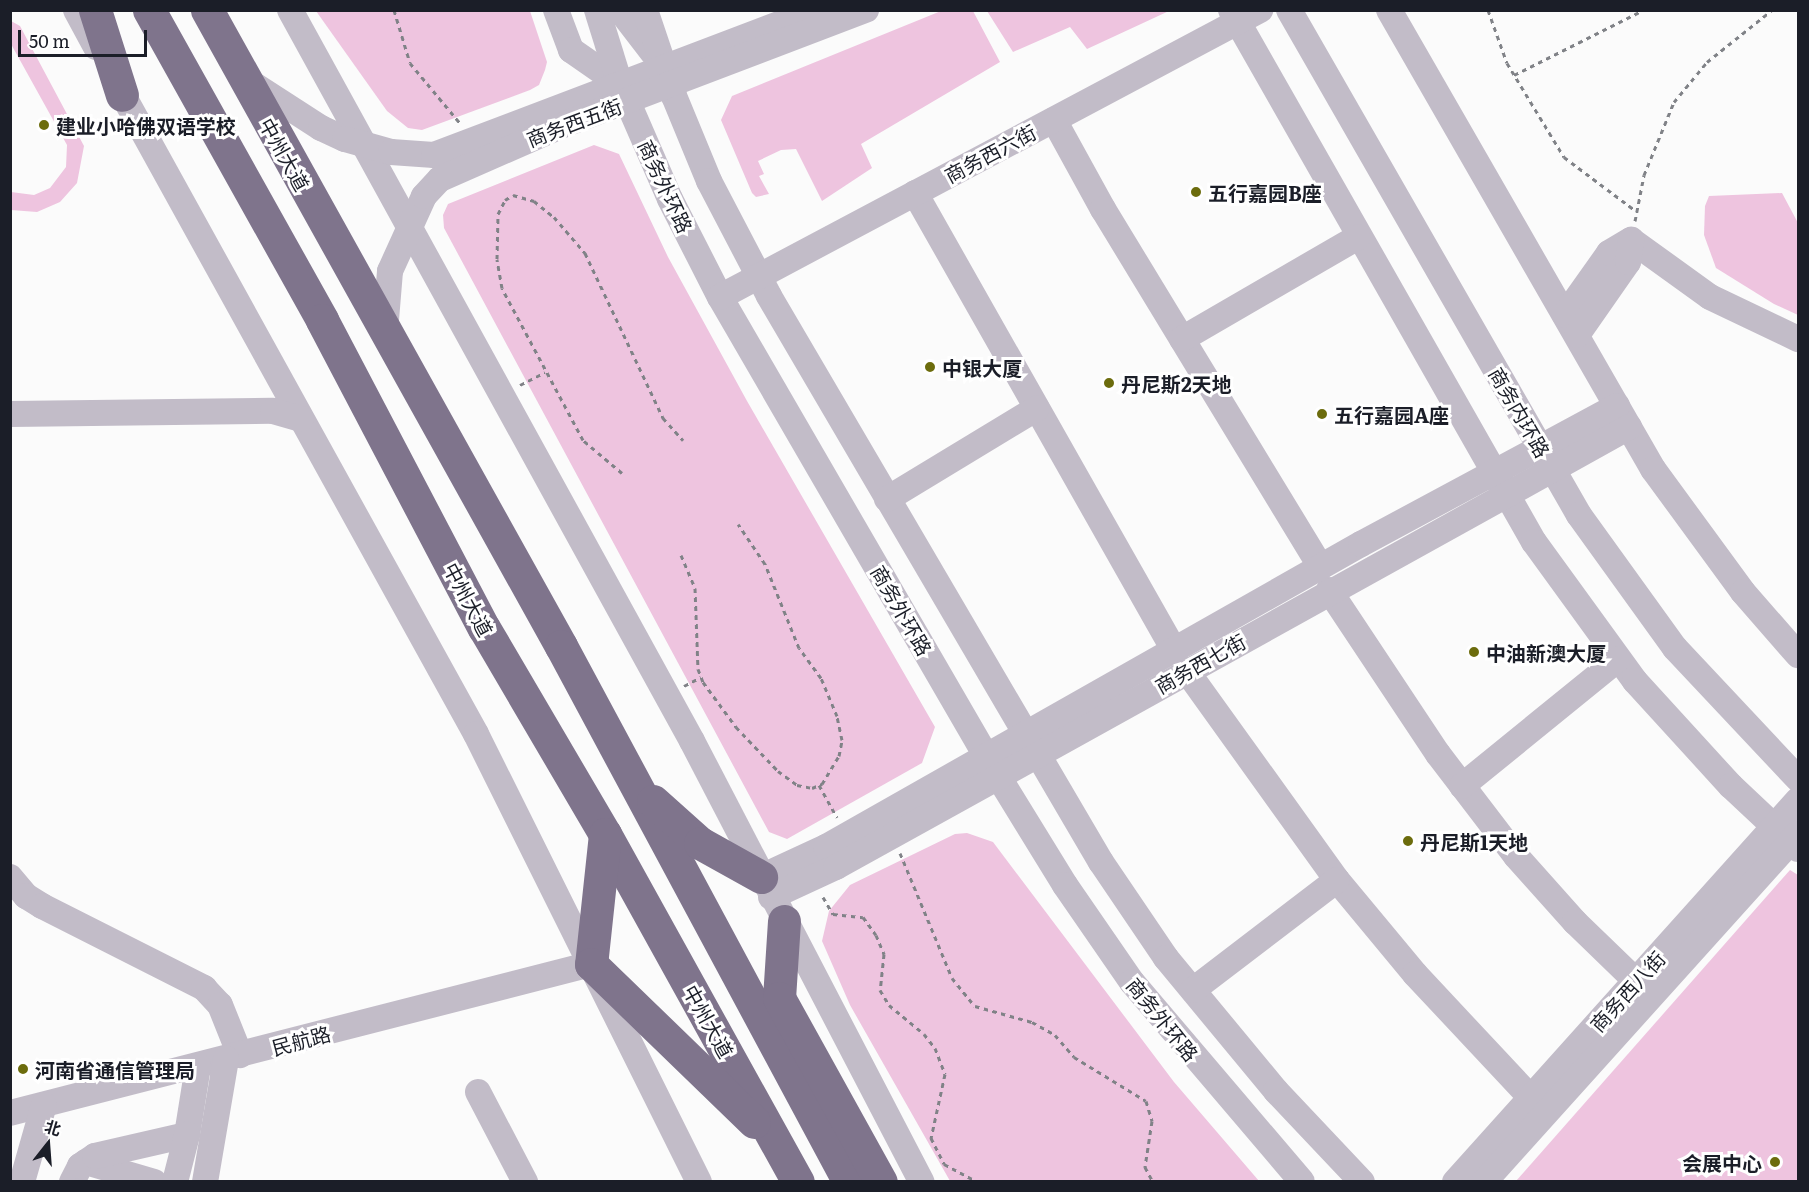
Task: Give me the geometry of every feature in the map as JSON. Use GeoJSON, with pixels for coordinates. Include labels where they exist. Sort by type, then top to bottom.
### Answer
{"type":"FeatureCollection","features":[{"type":"Feature","properties":{"kind":"highway"},"geometry":{"type":"LineString","coordinates":[[95,10],[122,95]]}},
{"type":"Feature","properties":{"kind":"highway","name":"中州大道"},"geometry":{"type":"LineString","coordinates":[[149,10],[322,320],[484,628],[605,834],[798,1182]]}},
{"type":"Feature","properties":{"kind":"highway","name":"中州大道"},"geometry":{"type":"LineString","coordinates":[[207,10],[637,787],[849,1182]]}},
{"type":"Feature","properties":{"kind":"highway"},"geometry":{"type":"LineString","coordinates":[[637,787],[700,843],[772,898],[779,998],[881,1182]]}},
{"type":"Feature","properties":{"kind":"highway"},"geometry":{"type":"LineString","coordinates":[[605,834],[591,964],[777,1143],[788,1182]]}},
{"type":"Feature","properties":{"kind":"street"},"geometry":{"type":"LineString","coordinates":[[76,10],[476,734],[699,1182]]}},
{"type":"Feature","properties":{"kind":"street"},"geometry":{"type":"LineString","coordinates":[[290,10],[692,741],[922,1182]]}},
{"type":"Feature","properties":{"kind":"street"},"geometry":{"type":"LineString","coordinates":[[556,10],[571,50],[624,92]]}},
{"type":"Feature","properties":{"kind":"street","name":"商务外环路"},"geometry":{"type":"LineString","coordinates":[[597,10],[624,92],[670,199],[720,297],[992,766],[1065,885],[1132,982],[1302,1182]]}},
{"type":"Feature","properties":{"kind":"street"},"geometry":{"type":"LineString","coordinates":[[620,10],[667,76]]}},
{"type":"Feature","properties":{"kind":"street","name":"商务外环路"},"geometry":{"type":"LineString","coordinates":[[645,10],[667,76],[710,181],[758,276],[1030,745],[1101,862],[1166,958],[1276,1091],[1362,1182]]}},
{"type":"Feature","properties":{"kind":"street","name":"商务西五街"},"geometry":{"type":"LineString","coordinates":[[667,76],[815,10]]}},
{"type":"Feature","properties":{"kind":"street","name":"商务西五街"},"geometry":{"type":"LineString","coordinates":[[243,78],[321,128],[365,145],[413,155],[434,155],[473,140],[624,92],[866,10]]}},
{"type":"Feature","properties":{"kind":"street","name":"商务西六街"},"geometry":{"type":"LineString","coordinates":[[720,297],[1054,120],[1234,17],[1260,10]]}},
{"type":"Feature","properties":{"kind":"street","name":"商务内环路"},"geometry":{"type":"LineString","coordinates":[[1289,10],[1585,524],[1675,648],[1798,779]]}},
{"type":"Feature","properties":{"kind":"street"},"geometry":{"type":"LineString","coordinates":[[1389,10],[1623,417],[1698,535],[1798,655]]}},
{"type":"Feature","properties":{"kind":"street"},"geometry":{"type":"LineString","coordinates":[[1234,17],[1534,543],[1618,659],[1688,741],[1790,838]]}},
{"type":"Feature","properties":{"kind":"street","name":"商务西五街"},"geometry":{"type":"LineString","coordinates":[[385,332],[390,271],[424,196],[440,178],[624,92]]}},
{"type":"Feature","properties":{"kind":"street"},"geometry":{"type":"LineString","coordinates":[[1054,120],[1325,579],[1462,786],[1530,873],[1636,981]]}},
{"type":"Feature","properties":{"kind":"street"},"geometry":{"type":"LineString","coordinates":[[915,193],[1180,660],[1337,880],[1415,974],[1530,1098]]}},
{"type":"Feature","properties":{"kind":"street"},"geometry":{"type":"LineString","coordinates":[[1182,339],[1358,237]]}},
{"type":"Feature","properties":{"kind":"street"},"geometry":{"type":"LineString","coordinates":[[1571,325],[1628,262],[1631,240],[1710,297],[1798,339]]}},
{"type":"Feature","properties":{"kind":"street"},"geometry":{"type":"LineString","coordinates":[[887,499],[1037,408]]}},
{"type":"Feature","properties":{"kind":"street"},"geometry":{"type":"LineString","coordinates":[[10,414],[273,411],[301,419]]}},
{"type":"Feature","properties":{"kind":"street","name":"商务西七街"},"geometry":{"type":"LineString","coordinates":[[772,898],[847,835],[992,766],[1325,579],[1623,417]]}},
{"type":"Feature","properties":{"kind":"street"},"geometry":{"type":"LineString","coordinates":[[10,429],[273,426],[301,419]]}},
{"type":"Feature","properties":{"kind":"street"},"geometry":{"type":"LineString","coordinates":[[1462,786],[1618,659]]}},
{"type":"Feature","properties":{"kind":"street","name":"商务西七街"},"geometry":{"type":"LineString","coordinates":[[772,898],[891,835],[992,766]]}},
{"type":"Feature","properties":{"kind":"street","name":"商务西八街"},"geometry":{"type":"LineString","coordinates":[[1484,1182],[1790,838],[1798,800]]}},
{"type":"Feature","properties":{"kind":"street","name":"商务西八街"},"geometry":{"type":"LineString","coordinates":[[1455,1182],[1636,981],[1790,838]]}},
{"type":"Feature","properties":{"kind":"street"},"geometry":{"type":"LineString","coordinates":[[10,877],[26,896],[42,906],[204,988],[220,1005],[233,1057],[205,1182]]}},
{"type":"Feature","properties":{"kind":"street"},"geometry":{"type":"LineString","coordinates":[[1193,990],[1337,880]]}},
{"type":"Feature","properties":{"kind":"street","name":"民航路"},"geometry":{"type":"LineString","coordinates":[[10,1113],[591,964]]}},
{"type":"Feature","properties":{"kind":"street"},"geometry":{"type":"LineString","coordinates":[[175,1182],[187,1136],[198,1066]]}},
{"type":"Feature","properties":{"kind":"street"},"geometry":{"type":"LineString","coordinates":[[478,1092],[525,1182]]}},
{"type":"Feature","properties":{"kind":"street"},"geometry":{"type":"LineString","coordinates":[[22,1182],[44,1105]]}},
{"type":"Feature","properties":{"kind":"street"},"geometry":{"type":"LineString","coordinates":[[79,1172],[95,1156],[187,1136]]}},
{"type":"Feature","properties":{"kind":"street"},"geometry":{"type":"LineString","coordinates":[[79,1172],[154,1182]]}},
{"type":"Feature","properties":{"kind":"path"},"geometry":{"type":"LineString","coordinates":[[394,10],[411,63],[473,140]]}},
{"type":"Feature","properties":{"kind":"path"},"geometry":{"type":"LineString","coordinates":[[1488,10],[1514,75],[1564,157],[1637,212]]}},
{"type":"Feature","properties":{"kind":"path"},"geometry":{"type":"LineString","coordinates":[[1514,75],[1643,10]]}},
{"type":"Feature","properties":{"kind":"path"},"geometry":{"type":"LineString","coordinates":[[1631,240],[1644,175],[1674,102],[1707,62],[1772,10]]}},
{"type":"Feature","properties":{"kind":"path"},"geometry":{"type":"LineString","coordinates":[[622,473],[583,440],[502,288],[497,259],[498,214],[505,200],[513,195],[534,201],[554,217],[585,253],[663,418],[683,440]]}},
{"type":"Feature","properties":{"kind":"path"},"geometry":{"type":"LineString","coordinates":[[503,394],[545,372]]}},
{"type":"Feature","properties":{"kind":"path"},"geometry":{"type":"LineString","coordinates":[[681,555],[697,599],[698,669],[703,682],[736,727],[778,771],[797,784],[819,785],[836,767],[839,756],[842,740],[837,716],[821,678],[799,648],[769,571],[738,524]]}},
{"type":"Feature","properties":{"kind":"path"},"geometry":{"type":"LineString","coordinates":[[819,785],[847,835]]}},
{"type":"Feature","properties":{"kind":"path"},"geometry":{"type":"LineString","coordinates":[[891,835],[952,978],[975,1006],[1032,1022],[1055,1035],[1074,1057],[1146,1101],[1152,1121],[1145,1167],[1153,1182]]}},
{"type":"Feature","properties":{"kind":"path"},"geometry":{"type":"LineString","coordinates":[[812,878],[833,914],[863,917],[876,935],[884,954],[880,990],[889,1005],[924,1034],[935,1048],[945,1074],[931,1138],[944,1164],[978,1182]]}},
{"type":"Feature","properties":{"kind":"shaded area"},"geometry":{"type":"Polygon","coordinates":[[[316,11],[530,11],[547,62],[539,85],[530,90],[422,130],[408,128],[387,111],[316,11]]]}},
{"type":"Feature","properties":{"kind":"shaded area"},"geometry":{"type":"Polygon","coordinates":[[[941,11],[973,11],[1000,62],[861,144],[872,168],[822,201],[796,149],[781,150],[758,161],[764,174],[759,176],[769,194],[756,197],[752,193],[721,120],[732,96],[941,11]]]}},
{"type":"Feature","properties":{"kind":"shaded area"},"geometry":{"type":"Polygon","coordinates":[[[987,11],[1169,11],[1087,49],[1070,27],[1013,52],[987,11]]]}},
{"type":"Feature","properties":{"kind":"shaded area"},"geometry":{"type":"Polygon","coordinates":[[[11,21],[20,26],[84,146],[77,183],[60,202],[37,212],[11,210],[11,192],[34,195],[50,188],[66,167],[67,145],[11,44],[11,21]]]}},
{"type":"Feature","properties":{"kind":"shaded area"},"geometry":{"type":"Polygon","coordinates":[[[594,145],[619,154],[668,257],[747,401],[935,727],[922,763],[787,839],[769,832],[444,228],[443,215],[448,204],[594,145]]]}},
{"type":"Feature","properties":{"kind":"shaded area"},"geometry":{"type":"Polygon","coordinates":[[[1782,193],[1798,223],[1798,315],[1774,304],[1716,268],[1704,235],[1705,206],[1709,196],[1782,193]]]}},
{"type":"Feature","properties":{"kind":"shaded area"},"geometry":{"type":"Polygon","coordinates":[[[967,833],[993,842],[1174,1082],[1259,1181],[950,1181],[850,1005],[822,941],[829,911],[850,885],[955,834],[967,833]]]}},
{"type":"Feature","properties":{"kind":"shaded area"},"geometry":{"type":"Polygon","coordinates":[[[1790,870],[1798,875],[1798,1181],[1516,1181],[1790,870]]]}},
{"type":"Feature","properties":{"kind":"place","name":"建业小哈佛双语学校"},"geometry":{"type":"Point","coordinates":[44,125]}},
{"type":"Feature","properties":{"kind":"place","name":"五行嘉园B座"},"geometry":{"type":"Point","coordinates":[1196,192]}},
{"type":"Feature","properties":{"kind":"place","name":"中银大厦"},"geometry":{"type":"Point","coordinates":[930,367]}},
{"type":"Feature","properties":{"kind":"place","name":"丹尼斯2天地"},"geometry":{"type":"Point","coordinates":[1109,383]}},
{"type":"Feature","properties":{"kind":"place","name":"五行嘉园A座"},"geometry":{"type":"Point","coordinates":[1322,414]}},
{"type":"Feature","properties":{"kind":"place","name":"中油新澳大厦"},"geometry":{"type":"Point","coordinates":[1474,652]}},
{"type":"Feature","properties":{"kind":"place","name":"丹尼斯1天地"},"geometry":{"type":"Point","coordinates":[1408,841]}},
{"type":"Feature","properties":{"kind":"place","name":"河南省通信管理局"},"geometry":{"type":"Point","coordinates":[23,1069]}},
{"type":"Feature","properties":{"kind":"place","name":"会展中心"},"geometry":{"type":"Point","coordinates":[1775,1162]}}]}
